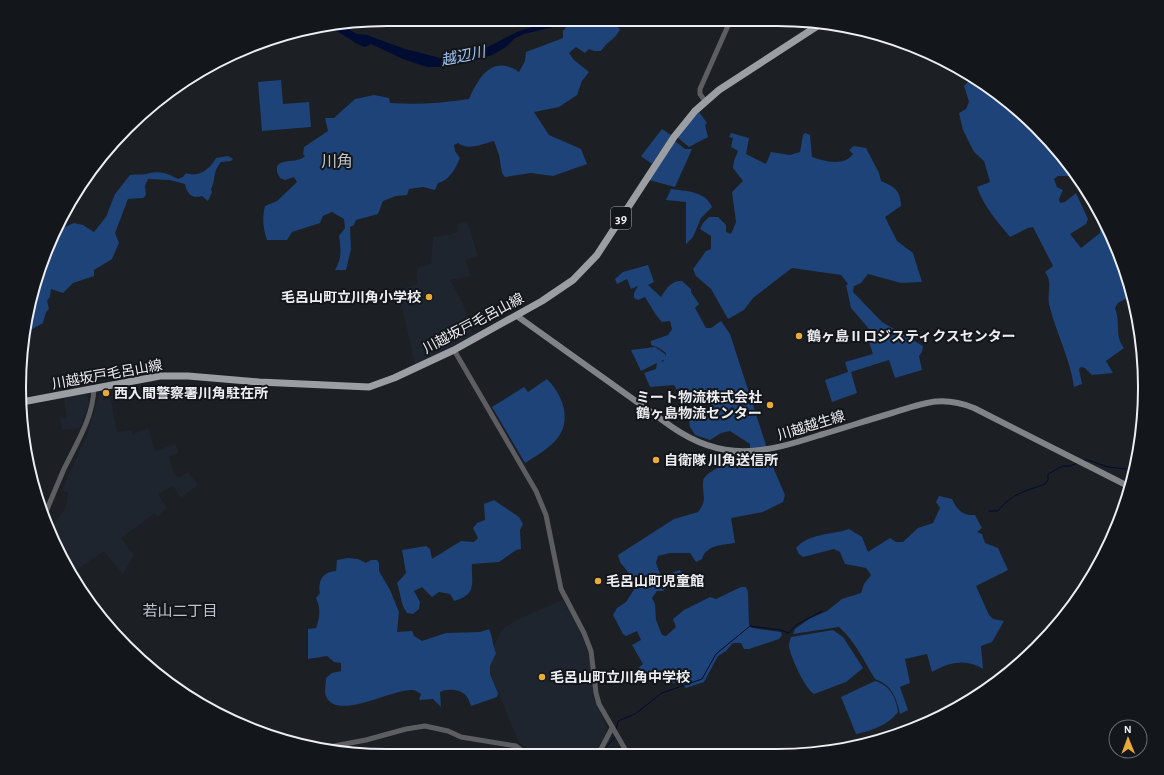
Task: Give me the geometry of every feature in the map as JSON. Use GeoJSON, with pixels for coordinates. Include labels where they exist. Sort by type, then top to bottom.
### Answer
{"type":"FeatureCollection","features":[{"type":"Feature","properties":{"kind":"main road","name":"川越坂戸毛呂山線"},"geometry":{"type":"LineString","coordinates":[[27,401],[141,378],[176,376],[258,382],[369,387],[394,378],[454,350],[517,316],[563,288],[589,264],[608,239],[688,118],[705,101],[733,80],[815,28]]}},
{"type":"Feature","properties":{"kind":"main road","name":"川越越生線"},"geometry":{"type":"LineString","coordinates":[[517,316],[678,431],[696,442],[709,446],[742,452],[778,449],[923,403],[949,400],[974,408],[1125,484]]}},
{"type":"Feature","properties":{"kind":"street"},"geometry":{"type":"LineString","coordinates":[[705,101],[700,94],[700,89],[728,26]]}},
{"type":"Feature","properties":{"kind":"street"},"geometry":{"type":"LineString","coordinates":[[454,350],[536,491],[542,504],[561,589],[588,642],[594,660],[598,699],[612,728],[625,749]]}},
{"type":"Feature","properties":{"kind":"street"},"geometry":{"type":"LineString","coordinates":[[47,509],[65,468],[86,426],[92,406],[94,388]]}},
{"type":"Feature","properties":{"kind":"street"},"geometry":{"type":"LineString","coordinates":[[337,745],[425,726],[448,731],[461,737],[516,746],[520,749]]}},
{"type":"Feature","properties":{"kind":"street"},"geometry":{"type":"LineString","coordinates":[[600,749],[612,728]]}},
{"type":"Feature","properties":{"kind":"shaded area"},"geometry":{"type":"Polygon","coordinates":[[[567,26],[616,26],[620,29],[601,51],[589,49],[585,53],[576,47],[569,53],[574,60],[589,72],[582,81],[577,95],[559,107],[534,112],[549,135],[581,149],[587,164],[553,176],[531,173],[505,177],[502,173],[499,155],[494,141],[471,147],[458,143],[454,145],[455,151],[460,158],[452,174],[446,180],[438,183],[435,190],[423,187],[409,189],[407,195],[396,196],[383,201],[378,214],[356,220],[354,225],[350,227],[351,249],[346,270],[335,270],[339,262],[339,236],[345,228],[344,219],[332,212],[323,216],[320,223],[292,232],[287,240],[267,240],[263,223],[265,206],[277,201],[297,182],[294,177],[285,180],[280,178],[277,172],[277,166],[283,162],[298,160],[305,156],[303,154],[304,147],[328,131],[325,118],[334,118],[355,99],[374,95],[389,98],[390,103],[400,104],[449,102],[469,99],[477,83],[488,70],[501,66],[510,67],[519,72],[525,61],[526,52],[563,38],[563,31],[567,26]]]}},
{"type":"Feature","properties":{"kind":"shaded area"},"geometry":{"type":"Polygon","coordinates":[[[281,80],[283,104],[309,102],[311,127],[262,131],[258,82],[281,80]]]}},
{"type":"Feature","properties":{"kind":"shaded area"},"geometry":{"type":"Polygon","coordinates":[[[969,81],[997,101],[1032,132],[1063,167],[1069,176],[1058,176],[1054,179],[1057,187],[1063,190],[1059,199],[1060,203],[1065,202],[1076,193],[1088,219],[1086,224],[1070,234],[1081,248],[1100,233],[1100,226],[1101,228],[1119,271],[1127,298],[1118,303],[1115,308],[1118,319],[1119,338],[1124,348],[1106,361],[1113,373],[1092,375],[1085,368],[1081,367],[1079,369],[1082,384],[1074,387],[1066,356],[1049,304],[1049,280],[1045,272],[1053,266],[1033,227],[1010,237],[991,214],[977,187],[990,182],[984,161],[974,152],[963,130],[959,113],[966,109],[969,102],[964,86],[969,81]]]}},
{"type":"Feature","properties":{"kind":"shaded area"},"geometry":{"type":"Polygon","coordinates":[[[699,112],[707,123],[705,125],[708,137],[689,147],[677,137],[699,112]]]}},
{"type":"Feature","properties":{"kind":"shaded area"},"geometry":{"type":"Polygon","coordinates":[[[662,129],[671,135],[652,164],[641,156],[662,129]]]}},
{"type":"Feature","properties":{"kind":"shaded area"},"geometry":{"type":"Polygon","coordinates":[[[731,133],[749,138],[746,154],[766,164],[771,152],[790,155],[800,152],[803,135],[805,133],[810,135],[812,157],[822,160],[834,162],[844,161],[853,154],[849,150],[854,146],[866,148],[879,173],[881,181],[893,187],[900,196],[901,206],[885,217],[897,241],[913,253],[922,282],[901,283],[868,274],[861,283],[854,286],[853,292],[882,322],[923,346],[922,352],[919,356],[922,370],[895,378],[889,360],[851,372],[857,393],[832,402],[825,380],[848,372],[845,362],[873,354],[868,339],[872,338],[870,330],[851,308],[846,285],[848,284],[841,275],[792,268],[753,298],[744,310],[728,319],[711,289],[696,276],[693,269],[706,251],[711,249],[711,236],[700,229],[703,223],[709,217],[718,217],[726,225],[726,232],[731,234],[736,222],[732,192],[743,181],[733,168],[738,151],[731,147],[733,138],[729,137],[731,133]]]}},
{"type":"Feature","properties":{"kind":"shaded area"},"geometry":{"type":"Polygon","coordinates":[[[675,141],[685,149],[692,149],[675,187],[649,180],[675,141]]]}},
{"type":"Feature","properties":{"kind":"shaded area"},"geometry":{"type":"Polygon","coordinates":[[[228,156],[233,159],[231,161],[221,162],[216,169],[211,189],[212,192],[208,201],[202,196],[195,197],[190,195],[185,184],[170,180],[148,179],[145,186],[146,195],[143,198],[128,199],[115,233],[119,243],[112,259],[94,270],[94,276],[73,283],[63,293],[51,289],[50,297],[47,301],[49,309],[46,312],[43,323],[31,330],[38,294],[45,271],[63,228],[74,223],[83,225],[94,232],[106,217],[115,194],[130,175],[158,172],[178,179],[183,177],[186,173],[195,174],[204,172],[211,166],[216,158],[228,156]]]}},
{"type":"Feature","properties":{"kind":"shaded area"},"geometry":{"type":"Polygon","coordinates":[[[671,189],[689,191],[700,195],[709,202],[712,207],[701,218],[693,237],[686,244],[686,202],[666,200],[671,189]]]}},
{"type":"Feature","properties":{"kind":"shaded area","name":"毛呂山町立川角小学校"},"geometry":{"type":"Polygon","coordinates":[[[467,221],[478,256],[465,260],[471,276],[450,280],[463,304],[473,336],[415,364],[398,290],[417,284],[417,270],[420,267],[431,264],[433,237],[453,234],[458,231],[458,223],[467,221]]]}},
{"type":"Feature","properties":{"kind":"shaded area"},"geometry":{"type":"Polygon","coordinates":[[[648,265],[654,282],[648,285],[661,297],[667,288],[674,282],[682,281],[691,289],[691,292],[699,304],[695,308],[706,328],[711,328],[721,321],[730,334],[769,458],[785,495],[783,502],[763,512],[731,518],[735,543],[715,546],[704,554],[702,559],[696,562],[690,553],[670,553],[658,556],[656,563],[660,574],[667,575],[679,570],[682,572],[682,576],[674,580],[663,591],[657,591],[652,598],[655,604],[656,620],[662,635],[666,636],[676,627],[673,619],[684,610],[710,597],[716,599],[741,587],[746,587],[748,592],[749,625],[752,628],[781,632],[782,635],[779,639],[749,649],[744,649],[741,643],[733,643],[726,651],[718,656],[704,682],[686,688],[679,681],[673,683],[660,672],[642,678],[637,669],[643,664],[632,645],[641,640],[637,631],[626,636],[623,634],[613,615],[617,608],[626,602],[635,588],[631,576],[620,562],[618,555],[674,519],[698,512],[704,500],[703,482],[705,478],[715,469],[750,455],[750,444],[730,431],[721,433],[710,440],[695,435],[690,427],[689,421],[714,410],[712,405],[701,400],[691,405],[678,392],[674,385],[650,387],[644,373],[656,369],[657,363],[641,371],[631,350],[655,347],[665,354],[665,357],[666,353],[659,348],[651,345],[651,341],[668,335],[672,329],[670,321],[662,322],[645,297],[638,300],[634,298],[634,293],[638,286],[631,289],[627,279],[617,284],[615,279],[623,272],[648,265]]]}},
{"type":"Feature","properties":{"kind":"shaded area"},"geometry":{"type":"Polygon","coordinates":[[[547,379],[558,394],[562,403],[565,421],[563,429],[551,445],[525,463],[492,407],[524,387],[528,392],[547,379]]]}},
{"type":"Feature","properties":{"kind":"shaded area"},"geometry":{"type":"Polygon","coordinates":[[[102,391],[104,400],[111,399],[117,432],[132,430],[133,436],[139,431],[148,428],[155,451],[175,444],[179,453],[169,457],[173,471],[178,478],[188,472],[198,485],[181,498],[173,486],[158,494],[167,508],[158,516],[155,513],[121,538],[134,555],[122,573],[104,551],[76,571],[54,526],[66,507],[68,493],[62,490],[88,432],[99,393],[102,391]]]}},
{"type":"Feature","properties":{"kind":"shaded area"},"geometry":{"type":"Polygon","coordinates":[[[87,394],[89,403],[80,428],[62,430],[60,419],[67,418],[64,398],[87,394]]]}},
{"type":"Feature","properties":{"kind":"shaded area"},"geometry":{"type":"Polygon","coordinates":[[[939,496],[952,499],[961,512],[975,515],[982,528],[977,532],[982,534],[985,543],[998,548],[1008,570],[976,586],[989,615],[993,619],[1004,621],[992,642],[981,646],[983,669],[964,662],[951,664],[932,672],[927,654],[905,659],[910,683],[900,687],[908,710],[900,714],[897,702],[892,692],[886,685],[875,679],[855,645],[839,627],[793,634],[795,629],[809,619],[827,611],[842,599],[861,593],[864,584],[871,575],[866,568],[845,564],[840,552],[834,549],[803,557],[799,554],[796,548],[801,543],[814,537],[849,529],[862,537],[868,552],[890,538],[896,542],[903,542],[918,528],[933,523],[940,508],[936,502],[939,496]]]}},
{"type":"Feature","properties":{"kind":"shaded area"},"geometry":{"type":"Polygon","coordinates":[[[494,500],[519,517],[523,524],[520,530],[521,549],[516,550],[499,562],[472,564],[472,587],[467,595],[462,598],[454,601],[450,594],[439,592],[432,597],[422,587],[414,591],[420,602],[419,609],[413,614],[407,613],[402,602],[397,583],[406,573],[402,550],[426,546],[430,549],[432,559],[461,541],[474,542],[478,538],[473,528],[477,523],[485,520],[484,504],[494,500]]]}},
{"type":"Feature","properties":{"kind":"shaded area"},"geometry":{"type":"Polygon","coordinates":[[[348,558],[358,559],[366,563],[371,560],[377,560],[379,563],[379,571],[390,590],[399,612],[397,632],[412,631],[414,636],[422,641],[446,633],[480,632],[489,629],[496,653],[490,666],[490,674],[498,693],[497,697],[471,706],[468,698],[462,692],[447,690],[440,692],[441,707],[433,699],[419,700],[421,694],[413,690],[392,694],[353,705],[341,706],[332,703],[325,694],[326,678],[332,673],[341,671],[341,663],[334,662],[327,656],[308,659],[308,629],[316,628],[318,620],[319,609],[316,598],[320,593],[320,581],[327,573],[336,571],[337,560],[348,558]]]}},
{"type":"Feature","properties":{"kind":"shaded area","name":"毛呂山町立川角中学校"},"geometry":{"type":"Polygon","coordinates":[[[562,600],[577,625],[587,649],[591,666],[593,696],[607,728],[605,736],[598,747],[594,749],[528,749],[519,743],[489,670],[493,658],[494,646],[502,629],[516,620],[562,600]]]}},
{"type":"Feature","properties":{"kind":"shaded area"},"geometry":{"type":"Polygon","coordinates":[[[833,630],[843,637],[863,668],[846,682],[814,694],[806,686],[795,664],[790,651],[790,640],[791,637],[833,630]]]}},
{"type":"Feature","properties":{"kind":"shaded area"},"geometry":{"type":"Polygon","coordinates":[[[875,681],[885,686],[894,697],[898,712],[884,724],[856,734],[841,697],[875,681]]]}},
{"type":"Feature","properties":{"kind":"water","name":"越辺川"},"geometry":{"type":"Polygon","coordinates":[[[535,26],[557,26],[524,34],[515,38],[506,47],[492,55],[461,64],[437,67],[427,67],[403,59],[371,44],[365,47],[335,30],[347,28],[357,34],[367,35],[405,49],[440,58],[454,53],[469,53],[486,48],[517,32],[535,26]]]}},
{"type":"Feature","properties":{"kind":"waterway"},"geometry":{"type":"LineString","coordinates":[[1084,460],[1108,467],[1129,469]]}},
{"type":"Feature","properties":{"kind":"waterway"},"geometry":{"type":"LineString","coordinates":[[989,511],[998,511],[1008,500],[1013,497],[1045,484],[1048,480],[1048,474],[1063,466],[1070,466],[1077,463]]}},
{"type":"Feature","properties":{"kind":"waterway"},"geometry":{"type":"LineString","coordinates":[[616,730],[618,721],[635,714],[662,693],[702,679],[716,654],[750,626],[780,630],[789,633],[796,625],[822,611]]}},
{"type":"Feature","properties":{"kind":"waterway"},"geometry":{"type":"LineString","coordinates":[[605,749],[615,737]]}},
{"type":"Feature","properties":{"kind":"place","name":"毛呂山町立川角小学校"},"geometry":{"type":"Point","coordinates":[429,297]}},
{"type":"Feature","properties":{"kind":"place","name":"鶴ヶ島Ⅱロジスティクスセンター"},"geometry":{"type":"Point","coordinates":[799,336]}},
{"type":"Feature","properties":{"kind":"place","name":"西入間警察署川角駐在所"},"geometry":{"type":"Point","coordinates":[106,393]}},
{"type":"Feature","properties":{"kind":"place","name":"ミート物流株式会社 鶴ヶ島物流センター"},"geometry":{"type":"Point","coordinates":[770,405]}},
{"type":"Feature","properties":{"kind":"place","name":"自衛隊 川角送信所"},"geometry":{"type":"Point","coordinates":[656,460]}},
{"type":"Feature","properties":{"kind":"place","name":"毛呂山町児童館"},"geometry":{"type":"Point","coordinates":[598,581]}},
{"type":"Feature","properties":{"kind":"place","name":"毛呂山町立川角中学校"},"geometry":{"type":"Point","coordinates":[542,677]}},
{"type":"Feature","properties":{"kind":"district","name":"川角"},"geometry":{"type":"Point","coordinates":[337,161]}},
{"type":"Feature","properties":{"kind":"district","name":"若山二丁目"},"geometry":{"type":"Point","coordinates":[180,611]}}]}
